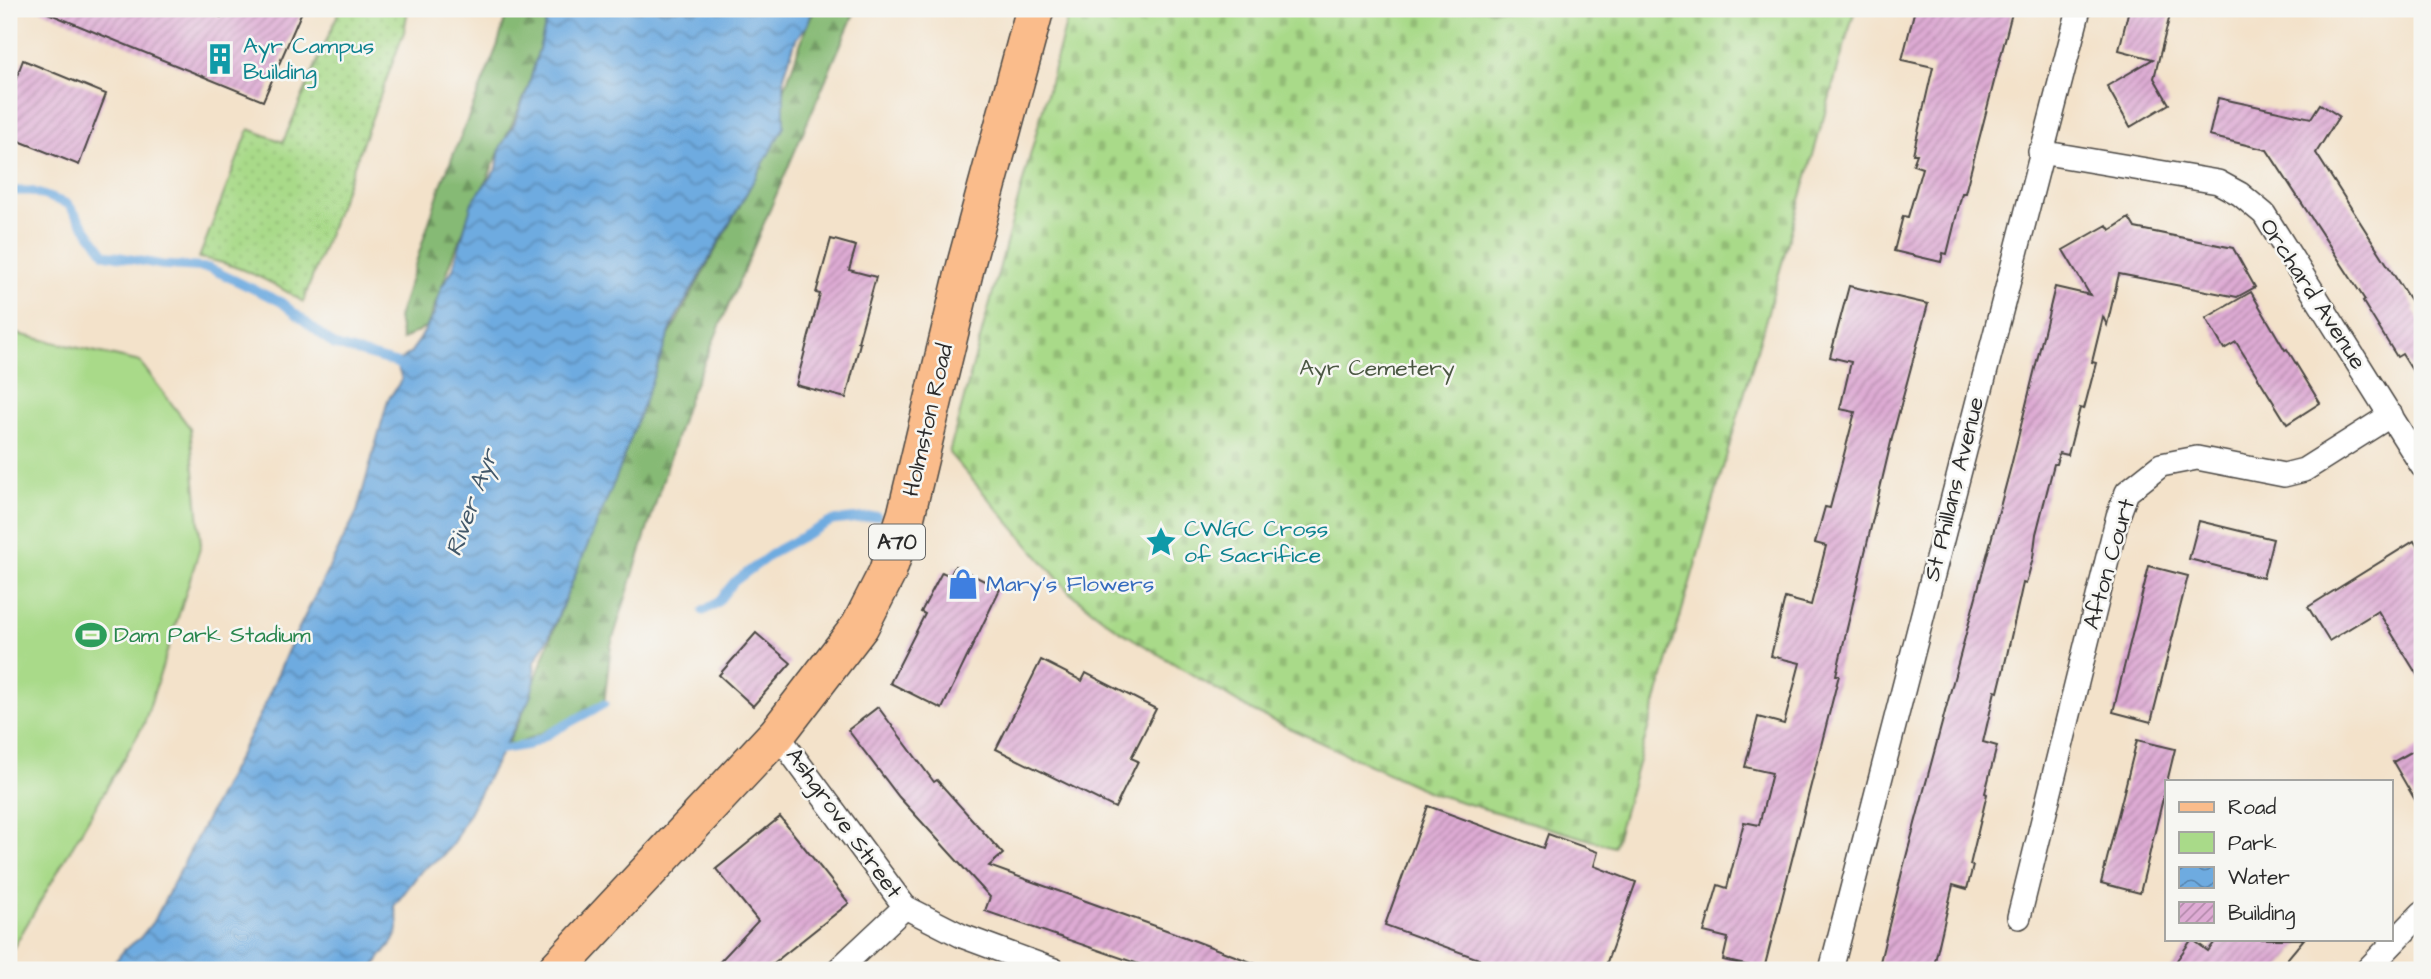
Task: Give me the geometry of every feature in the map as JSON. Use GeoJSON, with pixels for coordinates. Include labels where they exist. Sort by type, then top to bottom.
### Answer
{"type":"FeatureCollection","features":[{"type":"Feature","properties":{"kind":"main road","name":"Holmston Road"},"geometry":{"type":"LineString","coordinates":[[556,970],[778,734],[860,626],[887,573],[906,515],[967,260],[1035,9]]}},
{"type":"Feature","properties":{"kind":"street","name":"St Phillans Avenue"},"geometry":{"type":"LineString","coordinates":[[1831,970],[2079,9]]}},
{"type":"Feature","properties":{"kind":"street","name":"Orchard Avenue"},"geometry":{"type":"LineString","coordinates":[[2040,152],[2218,182],[2241,194],[2264,215],[2422,466]]}},
{"type":"Feature","properties":{"kind":"street","name":"Afton Court"},"geometry":{"type":"LineString","coordinates":[[2019,917],[2118,516],[2127,492],[2161,465],[2197,458],[2284,475],[2304,470],[2391,415]]}},
{"type":"Feature","properties":{"kind":"street","name":"Ashgrove Street"},"geometry":{"type":"LineString","coordinates":[[778,734],[905,907],[838,970]]}},
{"type":"Feature","properties":{"kind":"street"},"geometry":{"type":"LineString","coordinates":[[905,907],[962,936],[1054,970]]}},
{"type":"Feature","properties":{"kind":"street"},"geometry":{"type":"LineString","coordinates":[[2367,970],[2422,912]]}},
{"type":"Feature","properties":{"kind":"green space"},"geometry":{"type":"Polygon","coordinates":[[[340,9],[408,9],[404,32],[303,302],[253,274],[199,258],[249,129],[283,142],[340,9]]]}},
{"type":"Feature","properties":{"kind":"green space"},"geometry":{"type":"Polygon","coordinates":[[[508,9],[550,9],[528,88],[459,241],[427,326],[402,340],[398,318],[441,185],[497,47],[508,9]]]}},
{"type":"Feature","properties":{"kind":"green space"},"geometry":{"type":"Polygon","coordinates":[[[815,9],[856,9],[688,400],[611,645],[604,704],[503,751],[520,720],[666,341],[774,143],[785,88],[815,9]]]}},
{"type":"Feature","properties":{"kind":"green space","name":"Ayr Cemetery"},"geometry":{"type":"Polygon","coordinates":[[[1070,9],[1855,9],[1614,847],[1431,793],[1254,712],[1117,629],[1070,593],[949,453],[1070,9]]]}},
{"type":"Feature","properties":{"kind":"green space","name":"Dam Park Stadium"},"geometry":{"type":"Polygon","coordinates":[[[9,332],[140,362],[190,428],[201,545],[144,724],[9,955],[9,332]]]}},
{"type":"Feature","properties":{"kind":"water","name":"River Ayr"},"geometry":{"type":"Polygon","coordinates":[[[550,9],[812,9],[807,25],[796,39],[784,76],[784,127],[674,321],[616,478],[549,637],[534,663],[535,681],[529,700],[452,845],[440,858],[422,870],[394,906],[398,928],[396,935],[373,970],[109,970],[124,950],[140,938],[155,919],[261,713],[288,650],[357,512],[388,400],[402,379],[396,363],[410,353],[434,314],[441,288],[453,269],[472,202],[497,168],[500,148],[514,124],[528,88],[550,9]]]}},
{"type":"Feature","properties":{"kind":"building","name":"Ayr Campus Building"},"geometry":{"type":"Polygon","coordinates":[[[38,9],[200,9],[221,17],[224,9],[303,9],[263,101],[38,9]]]}},
{"type":"Feature","properties":{"kind":"building"},"geometry":{"type":"Polygon","coordinates":[[[1915,9],[2013,9],[1965,193],[1962,193],[1947,254],[1943,253],[1941,262],[1894,251],[1903,216],[1908,217],[1922,168],[1913,165],[1917,154],[1913,154],[1933,67],[1902,60],[1915,9]]]}},
{"type":"Feature","properties":{"kind":"building"},"geometry":{"type":"Polygon","coordinates":[[[2129,9],[2170,15],[2154,78],[2169,104],[2130,127],[2107,86],[2153,59],[2119,50],[2129,9]]]}},
{"type":"Feature","properties":{"kind":"building"},"geometry":{"type":"Polygon","coordinates":[[[23,60],[106,94],[79,165],[9,137],[9,97],[23,60]]]}},
{"type":"Feature","properties":{"kind":"building"},"geometry":{"type":"Polygon","coordinates":[[[2218,98],[2311,118],[2320,104],[2339,116],[2316,153],[2415,308],[2413,309],[2422,324],[2422,386],[2402,354],[2397,357],[2363,302],[2365,300],[2267,150],[2209,136],[2218,98]]]}},
{"type":"Feature","properties":{"kind":"building"},"geometry":{"type":"Polygon","coordinates":[[[2129,218],[2135,228],[2233,248],[2255,287],[2237,297],[2119,274],[2107,325],[2103,317],[2092,362],[2096,363],[2084,409],[2080,408],[2068,455],[2059,453],[2054,464],[2036,534],[2033,558],[2026,584],[2023,583],[1998,692],[1995,691],[1983,742],[1997,746],[1967,889],[1953,885],[1933,970],[1878,970],[2011,466],[2055,287],[2090,295],[2063,250],[2107,225],[2110,230],[2129,218]]]}},
{"type":"Feature","properties":{"kind":"building"},"geometry":{"type":"Polygon","coordinates":[[[831,239],[856,246],[849,270],[876,277],[846,398],[796,385],[820,294],[816,293],[831,239]]]}},
{"type":"Feature","properties":{"kind":"building"},"geometry":{"type":"Polygon","coordinates":[[[1849,286],[1928,304],[1892,438],[1836,675],[1839,675],[1764,969],[1723,960],[1728,938],[1704,932],[1718,885],[1727,888],[1744,822],[1759,825],[1772,773],[1745,767],[1758,717],[1784,724],[1800,663],[1771,656],[1785,598],[1811,605],[1826,546],[1815,543],[1825,507],[1830,508],[1855,412],[1840,409],[1851,362],[1830,357],[1849,286]]]}},
{"type":"Feature","properties":{"kind":"building"},"geometry":{"type":"Polygon","coordinates":[[[2251,292],[2320,403],[2287,424],[2236,342],[2224,349],[2206,318],[2251,292]]]}},
{"type":"Feature","properties":{"kind":"building"},"geometry":{"type":"Polygon","coordinates":[[[2199,521],[2273,539],[2263,578],[2189,559],[2199,521]]]}},
{"type":"Feature","properties":{"kind":"building"},"geometry":{"type":"Polygon","coordinates":[[[2414,541],[2422,554],[2422,683],[2378,611],[2329,641],[2308,607],[2414,541]]]}},
{"type":"Feature","properties":{"kind":"building"},"geometry":{"type":"Polygon","coordinates":[[[955,566],[1000,589],[942,709],[890,683],[925,614],[921,612],[942,572],[950,576],[955,566]]]}},
{"type":"Feature","properties":{"kind":"building"},"geometry":{"type":"Polygon","coordinates":[[[2149,566],[2188,576],[2151,722],[2113,712],[2149,566]]]}},
{"type":"Feature","properties":{"kind":"building"},"geometry":{"type":"Polygon","coordinates":[[[756,633],[791,663],[753,706],[719,675],[756,633]]]}},
{"type":"Feature","properties":{"kind":"building"},"geometry":{"type":"Polygon","coordinates":[[[1041,660],[1082,681],[1086,673],[1156,709],[1131,758],[1138,761],[1115,808],[996,749],[1041,660]]]}},
{"type":"Feature","properties":{"kind":"building"},"geometry":{"type":"Polygon","coordinates":[[[878,707],[934,782],[937,780],[1003,854],[989,866],[1169,931],[1264,967],[1264,970],[1156,970],[985,911],[990,897],[899,797],[848,730],[878,707]]]}},
{"type":"Feature","properties":{"kind":"building"},"geometry":{"type":"Polygon","coordinates":[[[2137,740],[2175,749],[2167,780],[2165,780],[2165,790],[2140,893],[2101,883],[2137,740]]]}},
{"type":"Feature","properties":{"kind":"building"},"geometry":{"type":"Polygon","coordinates":[[[2422,746],[2422,812],[2393,762],[2422,746]]]}},
{"type":"Feature","properties":{"kind":"building"},"geometry":{"type":"Polygon","coordinates":[[[1428,806],[1543,848],[1548,834],[1598,852],[1594,866],[1636,882],[1604,970],[1509,970],[1385,925],[1428,806]]]}},
{"type":"Feature","properties":{"kind":"building"},"geometry":{"type":"Polygon","coordinates":[[[780,817],[849,903],[765,970],[712,970],[758,921],[716,869],[780,817]]]}},
{"type":"Feature","properties":{"kind":"building"},"geometry":{"type":"Polygon","coordinates":[[[2191,940],[2208,951],[2216,940],[2303,940],[2278,970],[2170,970],[2191,940]]]}},
{"type":"Feature","properties":{"kind":"waterway"},"geometry":{"type":"LineString","coordinates":[[9,191],[31,191],[68,204],[105,254],[162,265],[209,268],[281,302],[334,345],[396,363],[407,369]]}},
{"type":"Feature","properties":{"kind":"waterway"},"geometry":{"type":"LineString","coordinates":[[703,611],[717,603],[734,582],[777,550],[832,521],[877,516]]}},
{"type":"Feature","properties":{"kind":"waterway"},"geometry":{"type":"LineString","coordinates":[[491,751],[528,745],[604,704]]}},
{"type":"Feature","properties":{"kind":"place","name":"Ayr Campus Building"},"geometry":{"type":"Point","coordinates":[220,59]}},
{"type":"Feature","properties":{"kind":"place","name":"CWGC Cross of Sacrifice"},"geometry":{"type":"Point","coordinates":[1161,542]}},
{"type":"Feature","properties":{"kind":"place","name":"Mary's Flowers"},"geometry":{"type":"Point","coordinates":[963,584]}},
{"type":"Feature","properties":{"kind":"place","name":"Dam Park Stadium"},"geometry":{"type":"Point","coordinates":[91,635]}}]}
